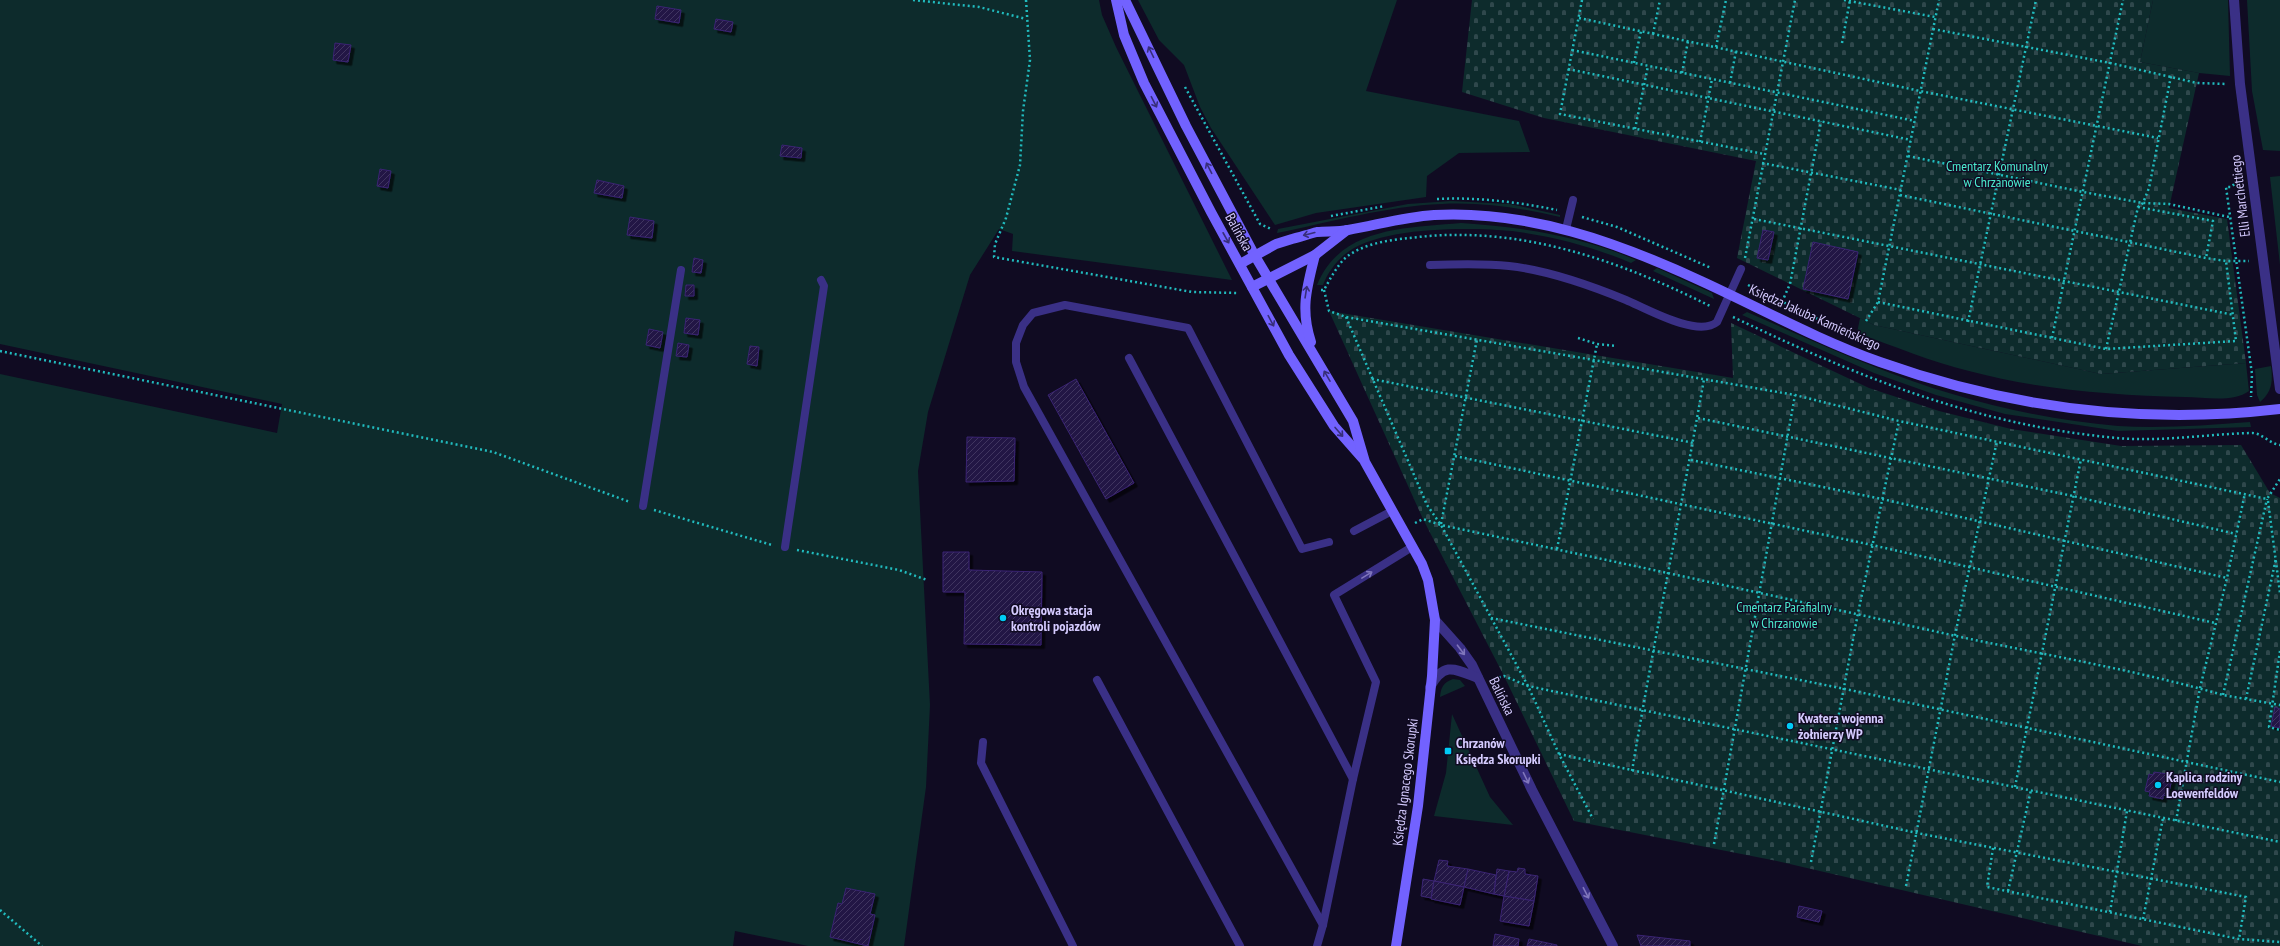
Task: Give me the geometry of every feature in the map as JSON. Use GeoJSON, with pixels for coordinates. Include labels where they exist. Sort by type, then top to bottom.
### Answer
{"type":"FeatureCollection","features":[{"type":"Feature","properties":{"kind":"main road","name":"Balińska"},"geometry":{"type":"LineString","coordinates":[[1116,0],[1124,35],[1144,83],[1252,287],[1289,355],[1334,426],[1365,462],[1422,564],[1428,580],[1435,620]]}},
{"type":"Feature","properties":{"kind":"main road","name":"Balińska"},"geometry":{"type":"LineString","coordinates":[[1125,0],[1186,126],[1255,256],[1353,421],[1365,462]]}},
{"type":"Feature","properties":{"kind":"main road","name":"Księdza Jakuba Kamieńskiego"},"geometry":{"type":"LineString","coordinates":[[1240,264],[1276,244],[1292,239],[1318,232],[1347,230],[1404,218],[1453,214],[1530,221],[1566,230],[1624,248],[1878,361],[1935,381],[1990,395],[2055,407],[2125,414],[2203,415],[2280,409]]}},
{"type":"Feature","properties":{"kind":"main road","name":"Księdza Jakuba Kamieńskiego"},"geometry":{"type":"LineString","coordinates":[[1268,280],[1290,270],[1315,255],[1347,230]]}},
{"type":"Feature","properties":{"kind":"main road"},"geometry":{"type":"LineString","coordinates":[[1315,255],[1306,290],[1304,309],[1306,327],[1316,357]]}},
{"type":"Feature","properties":{"kind":"main road"},"geometry":{"type":"LineString","coordinates":[[1252,287],[1268,280]]}},
{"type":"Feature","properties":{"kind":"main road","name":"Księdza Ignacego Skorupki"},"geometry":{"type":"LineString","coordinates":[[1396,946],[1418,806],[1435,620]]}},
{"type":"Feature","properties":{"kind":"street","name":"Elli Marchettiego"},"geometry":{"type":"LineString","coordinates":[[2234,0],[2240,84],[2280,389]]}},
{"type":"Feature","properties":{"kind":"street","name":"Balińska"},"geometry":{"type":"LineString","coordinates":[[1435,620],[1460,648],[1478,678],[1532,790],[1613,946]]}},
{"type":"Feature","properties":{"kind":"street"},"geometry":{"type":"LineString","coordinates":[[1430,687],[1436,677],[1449,669],[1478,678]]}},
{"type":"Feature","properties":{"kind":"lane"},"geometry":{"type":"LineString","coordinates":[[1566,230],[1573,200]]}},
{"type":"Feature","properties":{"kind":"lane"},"geometry":{"type":"LineString","coordinates":[[1430,265],[1470,263],[1510,266],[1587,285],[1663,316],[1701,328],[1712,326],[1717,322],[1741,269]]}},
{"type":"Feature","properties":{"kind":"lane"},"geometry":{"type":"LineString","coordinates":[[643,506],[681,270]]}},
{"type":"Feature","properties":{"kind":"lane"},"geometry":{"type":"LineString","coordinates":[[785,548],[824,286],[821,280]]}},
{"type":"Feature","properties":{"kind":"lane"},"geometry":{"type":"LineString","coordinates":[[1323,925],[1024,387],[1016,362],[1016,343],[1023,325],[1033,313],[1065,305],[1188,328],[1302,549],[1329,542]]}},
{"type":"Feature","properties":{"kind":"lane"},"geometry":{"type":"LineString","coordinates":[[1129,358],[1353,779]]}},
{"type":"Feature","properties":{"kind":"lane"},"geometry":{"type":"LineString","coordinates":[[1354,531],[1392,511]]}},
{"type":"Feature","properties":{"kind":"lane"},"geometry":{"type":"LineString","coordinates":[[1317,946],[1323,925],[1353,779],[1376,682],[1334,595],[1412,547]]}},
{"type":"Feature","properties":{"kind":"lane"},"geometry":{"type":"LineString","coordinates":[[1097,680],[1240,946]]}},
{"type":"Feature","properties":{"kind":"lane"},"geometry":{"type":"LineString","coordinates":[[983,742],[981,763],[1073,946]]}},
{"type":"Feature","properties":{"kind":"path"},"geometry":{"type":"LineString","coordinates":[[913,0],[979,7],[1026,19]]}},
{"type":"Feature","properties":{"kind":"path"},"geometry":{"type":"LineString","coordinates":[[1026,0],[1026,19],[1030,60],[1023,111],[1020,165],[1006,218],[995,244],[994,257],[1192,292],[1242,293],[1252,287]]}},
{"type":"Feature","properties":{"kind":"path"},"geometry":{"type":"LineString","coordinates":[[1582,0],[1560,114],[1764,154]]}},
{"type":"Feature","properties":{"kind":"path"},"geometry":{"type":"LineString","coordinates":[[1653,34],[1660,0]]}},
{"type":"Feature","properties":{"kind":"path"},"geometry":{"type":"LineString","coordinates":[[1716,47],[1726,0]]}},
{"type":"Feature","properties":{"kind":"path"},"geometry":{"type":"LineString","coordinates":[[1741,269],[1754,219],[1762,163],[1795,0]]}},
{"type":"Feature","properties":{"kind":"path"},"geometry":{"type":"LineString","coordinates":[[1844,0],[1935,17]]}},
{"type":"Feature","properties":{"kind":"path"},"geometry":{"type":"LineString","coordinates":[[1866,321],[1878,302],[1939,0]]}},
{"type":"Feature","properties":{"kind":"path"},"geometry":{"type":"LineString","coordinates":[[1968,322],[2036,0]]}},
{"type":"Feature","properties":{"kind":"path"},"geometry":{"type":"LineString","coordinates":[[2052,338],[2123,0]]}},
{"type":"Feature","properties":{"kind":"path"},"geometry":{"type":"LineString","coordinates":[[1842,43],[1850,1]]}},
{"type":"Feature","properties":{"kind":"path"},"geometry":{"type":"LineString","coordinates":[[1579,18],[1920,90],[2158,138]]}},
{"type":"Feature","properties":{"kind":"path"},"geometry":{"type":"LineString","coordinates":[[1933,28],[2110,63],[2197,83],[2240,84]]}},
{"type":"Feature","properties":{"kind":"path"},"geometry":{"type":"LineString","coordinates":[[1634,63],[1641,31]]}},
{"type":"Feature","properties":{"kind":"path"},"geometry":{"type":"LineString","coordinates":[[1682,73],[1688,41]]}},
{"type":"Feature","properties":{"kind":"path"},"geometry":{"type":"LineString","coordinates":[[1572,50],[1915,121]]}},
{"type":"Feature","properties":{"kind":"path"},"geometry":{"type":"LineString","coordinates":[[1730,83],[1736,51]]}},
{"type":"Feature","properties":{"kind":"path"},"geometry":{"type":"LineString","coordinates":[[1635,129],[1648,66]]}},
{"type":"Feature","properties":{"kind":"path"},"geometry":{"type":"LineString","coordinates":[[1568,69],[1911,140]]}},
{"type":"Feature","properties":{"kind":"path"},"geometry":{"type":"LineString","coordinates":[[2106,349],[2121,292],[2138,207],[2143,203],[2148,188],[2171,76]]}},
{"type":"Feature","properties":{"kind":"path"},"geometry":{"type":"LineString","coordinates":[[1700,142],[1712,79]]}},
{"type":"Feature","properties":{"kind":"path"},"geometry":{"type":"LineString","coordinates":[[1197,109],[1260,224],[1270,230]]}},
{"type":"Feature","properties":{"kind":"path"},"geometry":{"type":"LineString","coordinates":[[1782,302],[1790,284],[1822,122]]}},
{"type":"Feature","properties":{"kind":"path"},"geometry":{"type":"LineString","coordinates":[[1908,156],[2082,192],[2143,203],[2169,204],[2229,217]]}},
{"type":"Feature","properties":{"kind":"path"},"geometry":{"type":"LineString","coordinates":[[1762,163],[1901,190]]}},
{"type":"Feature","properties":{"kind":"path"},"geometry":{"type":"LineString","coordinates":[[2238,173],[2239,180],[2231,187],[2226,187],[2235,262],[2252,374],[2251,399]]}},
{"type":"Feature","properties":{"kind":"path"},"geometry":{"type":"LineString","coordinates":[[1900,195],[1991,215],[2206,258],[2235,262],[2262,260]]}},
{"type":"Feature","properties":{"kind":"path"},"geometry":{"type":"LineString","coordinates":[[2138,207],[2213,221],[2206,258]]}},
{"type":"Feature","properties":{"kind":"path"},"geometry":{"type":"LineString","coordinates":[[1754,219],[1871,241],[1890,247],[1980,266],[2234,315]]}},
{"type":"Feature","properties":{"kind":"path"},"geometry":{"type":"LineString","coordinates":[[1878,302],[1968,322],[2106,349],[2236,341],[2234,315],[2226,261]]}},
{"type":"Feature","properties":{"kind":"path"},"geometry":{"type":"LineString","coordinates":[[1324,290],[1329,311],[1346,317],[1795,395],[1899,421],[2245,493],[2267,499]]}},
{"type":"Feature","properties":{"kind":"path"},"geometry":{"type":"LineString","coordinates":[[1346,317],[1428,505],[1441,525],[1528,686],[1559,754],[1593,819]]}},
{"type":"Feature","properties":{"kind":"path"},"geometry":{"type":"LineString","coordinates":[[1578,338],[1597,344],[1617,346]]}},
{"type":"Feature","properties":{"kind":"path"},"geometry":{"type":"LineString","coordinates":[[1441,525],[1477,339]]}},
{"type":"Feature","properties":{"kind":"path"},"geometry":{"type":"LineString","coordinates":[[1557,549],[1597,344]]}},
{"type":"Feature","properties":{"kind":"path"},"geometry":{"type":"LineString","coordinates":[[0,351],[493,452],[643,506],[760,542],[899,570],[927,580]]}},
{"type":"Feature","properties":{"kind":"path"},"geometry":{"type":"LineString","coordinates":[[1372,378],[1465,396],[1583,422],[1694,443]]}},
{"type":"Feature","properties":{"kind":"path"},"geometry":{"type":"LineString","coordinates":[[1632,771],[1653,650],[1691,460],[1704,379]]}},
{"type":"Feature","properties":{"kind":"path"},"geometry":{"type":"LineString","coordinates":[[1714,844],[1744,670],[1760,594],[1779,479],[1795,395]]}},
{"type":"Feature","properties":{"kind":"path"},"geometry":{"type":"LineString","coordinates":[[1698,418],[1788,438],[2074,496],[2236,534]]}},
{"type":"Feature","properties":{"kind":"path"},"geometry":{"type":"LineString","coordinates":[[1811,862],[1832,748],[1845,689],[1858,613],[1899,421]]}},
{"type":"Feature","properties":{"kind":"path"},"geometry":{"type":"LineString","coordinates":[[1906,886],[1942,710],[1955,635],[1997,441]]}},
{"type":"Feature","properties":{"kind":"path"},"geometry":{"type":"LineString","coordinates":[[1455,456],[1772,523],[2215,623]]}},
{"type":"Feature","properties":{"kind":"path"},"geometry":{"type":"LineString","coordinates":[[2015,787],[2081,459]]}},
{"type":"Feature","properties":{"kind":"path"},"geometry":{"type":"LineString","coordinates":[[1691,460],[1882,499],[2227,578]]}},
{"type":"Feature","properties":{"kind":"path"},"geometry":{"type":"LineString","coordinates":[[2223,695],[2267,499],[2280,479]]}},
{"type":"Feature","properties":{"kind":"path"},"geometry":{"type":"LineString","coordinates":[[2176,821],[2200,688],[2227,578],[2245,493]]}},
{"type":"Feature","properties":{"kind":"path"},"geometry":{"type":"LineString","coordinates":[[2267,499],[2280,593]]}},
{"type":"Feature","properties":{"kind":"path"},"geometry":{"type":"LineString","coordinates":[[1414,523],[1423,519],[1441,525],[1669,572],[1760,594],[1858,613],[2200,688],[2223,695],[2280,705]]}},
{"type":"Feature","properties":{"kind":"path"},"geometry":{"type":"LineString","coordinates":[[2246,699],[2276,558]]}},
{"type":"Feature","properties":{"kind":"path"},"geometry":{"type":"LineString","coordinates":[[1491,618],[1653,650],[1744,670],[1845,689],[2280,782]]}},
{"type":"Feature","properties":{"kind":"path"},"geometry":{"type":"LineString","coordinates":[[2280,651],[2269,726],[2280,730]]}},
{"type":"Feature","properties":{"kind":"path"},"geometry":{"type":"LineString","coordinates":[[1493,679],[1504,676],[1528,686],[2280,842]]}},
{"type":"Feature","properties":{"kind":"path"},"geometry":{"type":"LineString","coordinates":[[1559,754],[1632,771],[1724,789],[1917,833],[2246,897],[2239,939]]}},
{"type":"Feature","properties":{"kind":"path"},"geometry":{"type":"LineString","coordinates":[[2008,891],[2032,790]]}},
{"type":"Feature","properties":{"kind":"path"},"geometry":{"type":"LineString","coordinates":[[2110,912],[2127,811]]}},
{"type":"Feature","properties":{"kind":"path"},"geometry":{"type":"LineString","coordinates":[[2143,919],[2163,818]]}},
{"type":"Feature","properties":{"kind":"path"},"geometry":{"type":"LineString","coordinates":[[1993,848],[1987,887],[2239,939],[2280,942]]}},
{"type":"Feature","properties":{"kind":"path"},"geometry":{"type":"LineString","coordinates":[[0,910],[42,946]]}},
{"type":"Feature","properties":{"kind":"green space"},"geometry":{"type":"Polygon","coordinates":[[[0,0],[1099,0],[1102,15],[1116,47],[1232,280],[1012,251],[1013,234],[999,229],[970,275],[928,412],[918,471],[930,705],[926,787],[904,946],[808,946],[735,931],[733,946],[0,946],[0,374],[277,433],[282,404],[0,344],[0,0]]]}},
{"type":"Feature","properties":{"kind":"green space"},"geometry":{"type":"Polygon","coordinates":[[[1138,0],[1397,0],[1366,91],[1519,121],[1530,152],[1459,153],[1427,176],[1426,197],[1316,213],[1275,225],[1211,128],[1200,107],[1184,65],[1159,40],[1138,0]]]}},
{"type":"Feature","properties":{"kind":"green space","name":"Cmentarz Komunalny w Chrzanowie"},"geometry":{"type":"Polygon","coordinates":[[[1472,0],[2153,0],[2140,62],[2199,73],[2169,208],[2227,219],[2246,363],[2101,374],[1874,325],[1737,258],[1756,161],[1544,118],[1462,92],[1472,0]]]}},
{"type":"Feature","properties":{"kind":"green space"},"geometry":{"type":"Polygon","coordinates":[[[2153,0],[2228,0],[2230,76],[2199,73],[2140,62],[2153,0]]]}},
{"type":"Feature","properties":{"kind":"green space"},"geometry":{"type":"Polygon","coordinates":[[[2247,0],[2280,0],[2280,151],[2263,150],[2252,91],[2247,0]]]}},
{"type":"Feature","properties":{"kind":"green space"},"geometry":{"type":"Polygon","coordinates":[[[2280,176],[2280,265],[2270,177],[2280,176]]]}},
{"type":"Feature","properties":{"kind":"green space"},"geometry":{"type":"Polygon","coordinates":[[[1451,201],[1510,204],[1560,215],[1560,217],[1502,206],[1472,204],[1421,205],[1380,211],[1277,233],[1278,229],[1408,204],[1451,201]]]}},
{"type":"Feature","properties":{"kind":"green space"},"geometry":{"type":"Polygon","coordinates":[[[1461,223],[1506,227],[1550,234],[1594,245],[1636,260],[1631,263],[1573,243],[1512,231],[1449,229],[1400,234],[1378,238],[1359,245],[1344,255],[1337,262],[1323,285],[1317,285],[1328,266],[1342,251],[1359,241],[1398,229],[1461,223]]]}},
{"type":"Feature","properties":{"kind":"green space"},"geometry":{"type":"Polygon","coordinates":[[[1657,268],[1712,293],[1714,299],[1653,271],[1657,268]]]}},
{"type":"Feature","properties":{"kind":"green space","name":"Cmentarz Parafialny w Chrzanowie"},"geometry":{"type":"Polygon","coordinates":[[[1329,311],[1733,378],[1731,323],[1869,388],[1939,411],[2011,429],[2121,446],[2241,445],[2270,493],[2280,498],[2280,946],[2142,946],[1777,861],[1574,821],[1504,676],[1423,519],[1329,311]]]}},
{"type":"Feature","properties":{"kind":"green space"},"geometry":{"type":"Polygon","coordinates":[[[1747,312],[1875,367],[1934,388],[1994,406],[2087,423],[2118,426],[2168,427],[2250,422],[2251,427],[2118,431],[2005,414],[1936,395],[1874,373],[1742,315],[1747,312]]]}},
{"type":"Feature","properties":{"kind":"green space"},"geometry":{"type":"Polygon","coordinates":[[[1860,318],[1874,325],[2101,374],[2246,363],[2249,391],[2235,397],[2209,398],[2103,393],[2022,383],[1941,363],[1857,333],[1860,318]]]}},
{"type":"Feature","properties":{"kind":"green space"},"geometry":{"type":"Polygon","coordinates":[[[2271,366],[2271,386],[2267,394],[2260,402],[2257,395],[2255,369],[2271,366]]]}},
{"type":"Feature","properties":{"kind":"green space"},"geometry":{"type":"Polygon","coordinates":[[[1453,679],[1460,680],[1465,686],[1440,697],[1443,686],[1453,679]]]}},
{"type":"Feature","properties":{"kind":"green space"},"geometry":{"type":"Polygon","coordinates":[[[1452,714],[1490,797],[1513,825],[1434,816],[1446,773],[1452,714]]]}},
{"type":"Feature","properties":{"kind":"building"},"geometry":{"type":"Polygon","coordinates":[[[657,6],[681,10],[679,23],[655,19],[657,6]]]}},
{"type":"Feature","properties":{"kind":"building"},"geometry":{"type":"Polygon","coordinates":[[[716,19],[733,22],[731,32],[714,29],[716,19]]]}},
{"type":"Feature","properties":{"kind":"building"},"geometry":{"type":"Polygon","coordinates":[[[335,43],[351,45],[348,62],[333,60],[335,43]]]}},
{"type":"Feature","properties":{"kind":"building"},"geometry":{"type":"Polygon","coordinates":[[[782,145],[802,148],[801,158],[780,156],[782,145]]]}},
{"type":"Feature","properties":{"kind":"building"},"geometry":{"type":"Polygon","coordinates":[[[380,169],[391,171],[388,188],[377,186],[380,169]]]}},
{"type":"Feature","properties":{"kind":"building"},"geometry":{"type":"Polygon","coordinates":[[[597,180],[624,186],[622,198],[594,193],[597,180]]]}},
{"type":"Feature","properties":{"kind":"building"},"geometry":{"type":"Polygon","coordinates":[[[630,217],[654,221],[652,238],[627,235],[630,217]]]}},
{"type":"Feature","properties":{"kind":"building"},"geometry":{"type":"Polygon","coordinates":[[[1763,230],[1774,232],[1768,260],[1757,258],[1763,230]]]}},
{"type":"Feature","properties":{"kind":"building"},"geometry":{"type":"Polygon","coordinates":[[[1813,242],[1858,252],[1848,299],[1803,289],[1813,242]]]}},
{"type":"Feature","properties":{"kind":"building"},"geometry":{"type":"Polygon","coordinates":[[[694,258],[703,260],[701,273],[692,272],[694,258]]]}},
{"type":"Feature","properties":{"kind":"building"},"geometry":{"type":"Polygon","coordinates":[[[686,285],[694,285],[694,296],[685,296],[686,285]]]}},
{"type":"Feature","properties":{"kind":"building"},"geometry":{"type":"Polygon","coordinates":[[[686,318],[700,320],[698,335],[684,333],[686,318]]]}},
{"type":"Feature","properties":{"kind":"building"},"geometry":{"type":"Polygon","coordinates":[[[649,329],[663,332],[660,348],[646,345],[649,329]]]}},
{"type":"Feature","properties":{"kind":"building"},"geometry":{"type":"Polygon","coordinates":[[[678,343],[689,345],[687,357],[676,356],[678,343]]]}},
{"type":"Feature","properties":{"kind":"building"},"geometry":{"type":"Polygon","coordinates":[[[750,346],[759,347],[757,366],[747,364],[750,346]]]}},
{"type":"Feature","properties":{"kind":"building"},"geometry":{"type":"Polygon","coordinates":[[[1076,379],[1134,483],[1106,499],[1048,395],[1076,379]]]}},
{"type":"Feature","properties":{"kind":"building"},"geometry":{"type":"Polygon","coordinates":[[[967,437],[1015,438],[1014,481],[966,482],[967,437]]]}},
{"type":"Feature","properties":{"kind":"building","name":"Okręgowa stacja kontroli pojazdów"},"geometry":{"type":"Polygon","coordinates":[[[943,552],[969,552],[969,570],[1042,572],[1041,645],[964,644],[965,592],[943,592],[943,552]]]}},
{"type":"Feature","properties":{"kind":"building"},"geometry":{"type":"Polygon","coordinates":[[[2275,707],[2280,709],[2280,728],[2271,726],[2275,707]]]}},
{"type":"Feature","properties":{"kind":"building","name":"Kaplica rodziny Loewenfeldów"},"geometry":{"type":"Polygon","coordinates":[[[2154,772],[2168,774],[2167,778],[2172,779],[2168,796],[2163,795],[2163,799],[2149,796],[2150,792],[2145,791],[2149,774],[2153,775],[2154,772]]]}},
{"type":"Feature","properties":{"kind":"building"},"geometry":{"type":"Polygon","coordinates":[[[1439,860],[1448,861],[1447,866],[1468,869],[1464,887],[1434,881],[1439,860]]]}},
{"type":"Feature","properties":{"kind":"building"},"geometry":{"type":"Polygon","coordinates":[[[1518,868],[1525,869],[1525,874],[1538,876],[1534,901],[1504,896],[1509,871],[1517,872],[1518,868]]]}},
{"type":"Feature","properties":{"kind":"building"},"geometry":{"type":"Polygon","coordinates":[[[1468,869],[1496,875],[1494,894],[1464,887],[1468,869]]]}},
{"type":"Feature","properties":{"kind":"building"},"geometry":{"type":"Polygon","coordinates":[[[1497,869],[1509,871],[1504,896],[1494,894],[1497,869]]]}},
{"type":"Feature","properties":{"kind":"building"},"geometry":{"type":"Polygon","coordinates":[[[1423,879],[1434,881],[1431,898],[1421,896],[1423,879]]]}},
{"type":"Feature","properties":{"kind":"building"},"geometry":{"type":"Polygon","coordinates":[[[1434,881],[1464,887],[1460,905],[1431,899],[1434,881]]]}},
{"type":"Feature","properties":{"kind":"building"},"geometry":{"type":"Polygon","coordinates":[[[846,888],[875,894],[870,914],[875,915],[868,946],[830,937],[838,903],[842,904],[846,888]]]}},
{"type":"Feature","properties":{"kind":"building"},"geometry":{"type":"Polygon","coordinates":[[[1504,896],[1534,901],[1529,926],[1500,921],[1504,896]]]}},
{"type":"Feature","properties":{"kind":"building"},"geometry":{"type":"Polygon","coordinates":[[[1799,906],[1822,911],[1819,922],[1797,917],[1799,906]]]}},
{"type":"Feature","properties":{"kind":"building"},"geometry":{"type":"Polygon","coordinates":[[[1495,934],[1519,939],[1518,946],[1493,946],[1495,934]]]}},
{"type":"Feature","properties":{"kind":"building"},"geometry":{"type":"Polygon","coordinates":[[[1637,935],[1690,941],[1690,946],[1641,946],[1637,935]]]}},
{"type":"Feature","properties":{"kind":"building"},"geometry":{"type":"Polygon","coordinates":[[[1529,939],[1557,945],[1557,946],[1527,946],[1529,939]]]}},
{"type":"Feature","properties":{"kind":"place","name":"Okręgowa stacja kontroli pojazdów"},"geometry":{"type":"Point","coordinates":[1003,618]}},
{"type":"Feature","properties":{"kind":"place","name":"Kwatera wojenna żołnierzy WP"},"geometry":{"type":"Point","coordinates":[1790,726]}},
{"type":"Feature","properties":{"kind":"place","name":"Chrzanów Księdza Skorupki"},"geometry":{"type":"Point","coordinates":[1448,751]}},
{"type":"Feature","properties":{"kind":"place","name":"Kaplica rodziny Loewenfeldów"},"geometry":{"type":"Point","coordinates":[2158,785]}}]}
